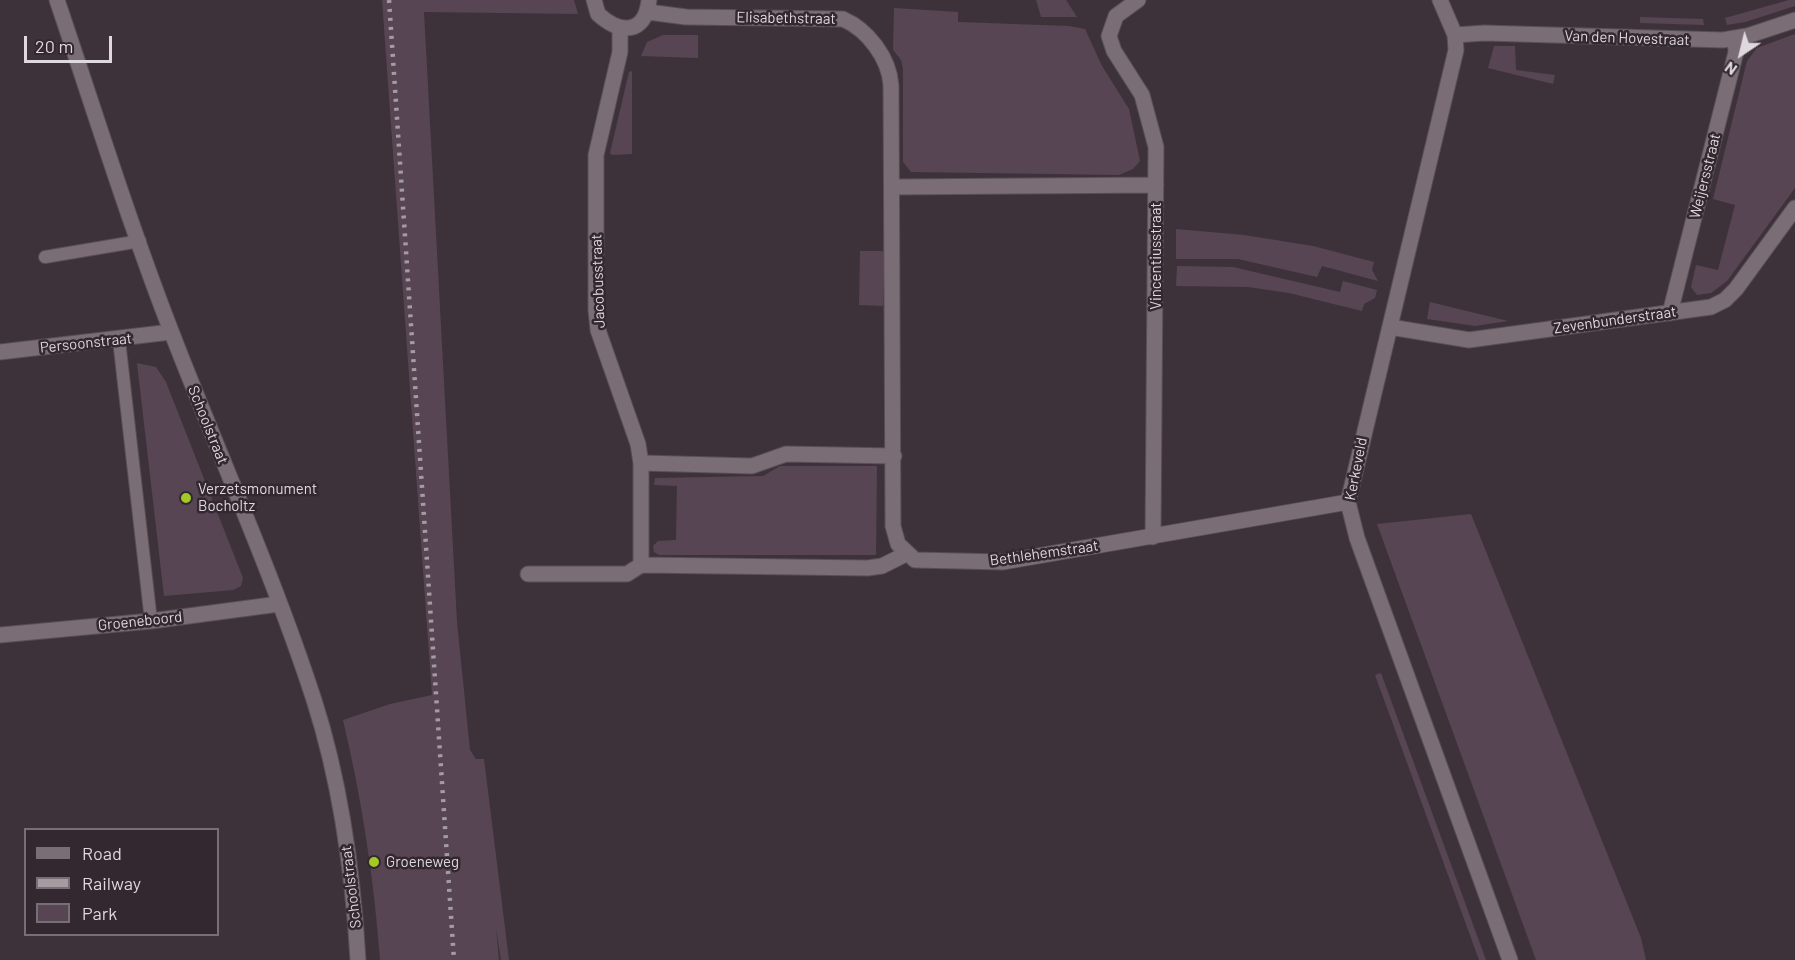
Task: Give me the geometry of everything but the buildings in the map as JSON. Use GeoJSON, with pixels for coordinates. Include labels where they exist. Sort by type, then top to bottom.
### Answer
{"type":"FeatureCollection","features":[{"type":"Feature","properties":{"kind":"street","name":"Schoolstraat"},"geometry":{"type":"LineString","coordinates":[[57,0],[171,332],[279,604],[314,702],[334,777],[349,865],[358,960]]}},
{"type":"Feature","properties":{"kind":"street"},"geometry":{"type":"LineString","coordinates":[[594,0],[598,14],[620,29],[636,25],[649,6]]}},
{"type":"Feature","properties":{"kind":"street","name":"Vincentiusstraat"},"geometry":{"type":"LineString","coordinates":[[1138,0],[1116,16],[1109,36],[1110,43],[1148,109],[1156,147],[1153,537]]}},
{"type":"Feature","properties":{"kind":"street","name":"Kerkeveld"},"geometry":{"type":"LineString","coordinates":[[1440,0],[1455,35],[1453,63],[1348,502],[1357,538],[1510,960]]}},
{"type":"Feature","properties":{"kind":"street","name":"Elisabethstraat"},"geometry":{"type":"LineString","coordinates":[[649,6],[686,17],[843,19],[857,26],[884,57],[890,69],[893,188],[893,526],[898,544],[906,554]]}},
{"type":"Feature","properties":{"kind":"street","name":"Van den Hovestraat"},"geometry":{"type":"LineString","coordinates":[[1455,35],[1484,33],[1712,40],[1735,38],[1795,20]]}},
{"type":"Feature","properties":{"kind":"street","name":"Jacobusstraat"},"geometry":{"type":"LineString","coordinates":[[620,29],[620,52],[596,155],[597,321],[638,444],[641,463],[641,565]]}},
{"type":"Feature","properties":{"kind":"street","name":"Weijersstraat"},"geometry":{"type":"LineString","coordinates":[[1670,313],[1736,52],[1735,38]]}},
{"type":"Feature","properties":{"kind":"street"},"geometry":{"type":"LineString","coordinates":[[893,188],[1156,185]]}},
{"type":"Feature","properties":{"kind":"street","name":"Zevenbunderstraat"},"geometry":{"type":"LineString","coordinates":[[1390,327],[1469,340],[1711,307],[1725,300],[1736,289],[1795,208]]}},
{"type":"Feature","properties":{"kind":"street","name":"Persoonstraat"},"geometry":{"type":"LineString","coordinates":[[0,352],[119,340],[171,332]]}},
{"type":"Feature","properties":{"kind":"street"},"geometry":{"type":"LineString","coordinates":[[641,463],[753,466],[786,454],[894,456]]}},
{"type":"Feature","properties":{"kind":"street","name":"Bethlehemstraat"},"geometry":{"type":"LineString","coordinates":[[906,554],[915,560],[929,562],[1003,562],[1348,502]]}},
{"type":"Feature","properties":{"kind":"street"},"geometry":{"type":"LineString","coordinates":[[528,574],[627,574],[641,565],[868,568],[882,566],[906,554]]}},
{"type":"Feature","properties":{"kind":"street","name":"Groeneboord"},"geometry":{"type":"LineString","coordinates":[[0,635],[152,621],[279,604]]}},
{"type":"Feature","properties":{"kind":"lane"},"geometry":{"type":"LineString","coordinates":[[45,257],[140,241]]}},
{"type":"Feature","properties":{"kind":"lane"},"geometry":{"type":"LineString","coordinates":[[119,340],[152,621]]}},
{"type":"Feature","properties":{"kind":"green space"},"geometry":{"type":"Polygon","coordinates":[[[382,0],[574,0],[578,14],[424,12],[457,622],[470,750],[476,759],[484,759],[509,960],[501,960],[496,928],[499,960],[380,960],[366,840],[343,720],[390,704],[432,695],[382,0]]]}},
{"type":"Feature","properties":{"kind":"green space"},"geometry":{"type":"Polygon","coordinates":[[[1036,0],[1066,0],[1077,17],[1041,17],[1036,0]]]}},
{"type":"Feature","properties":{"kind":"green space"},"geometry":{"type":"Polygon","coordinates":[[[1795,0],[1795,6],[1745,22],[1727,25],[1725,18],[1795,0]]]}},
{"type":"Feature","properties":{"kind":"green space"},"geometry":{"type":"Polygon","coordinates":[[[894,8],[958,12],[958,22],[1069,26],[1085,29],[1102,66],[1129,109],[1140,161],[1133,169],[1119,175],[911,172],[903,162],[903,69],[901,60],[893,50],[894,8]]]}},
{"type":"Feature","properties":{"kind":"green space"},"geometry":{"type":"Polygon","coordinates":[[[1640,17],[1703,19],[1704,25],[1640,23],[1640,17]]]}},
{"type":"Feature","properties":{"kind":"green space"},"geometry":{"type":"Polygon","coordinates":[[[1795,34],[1795,188],[1727,281],[1711,293],[1697,295],[1691,287],[1696,265],[1718,270],[1735,205],[1713,199],[1747,61],[1757,48],[1795,34]]]}},
{"type":"Feature","properties":{"kind":"green space"},"geometry":{"type":"Polygon","coordinates":[[[663,35],[698,35],[698,58],[641,56],[647,42],[663,35]]]}},
{"type":"Feature","properties":{"kind":"green space"},"geometry":{"type":"Polygon","coordinates":[[[1494,46],[1515,46],[1516,70],[1555,75],[1553,84],[1488,68],[1494,46]]]}},
{"type":"Feature","properties":{"kind":"green space"},"geometry":{"type":"Polygon","coordinates":[[[632,71],[632,154],[612,155],[610,153],[629,72],[632,71]]]}},
{"type":"Feature","properties":{"kind":"green space"},"geometry":{"type":"Polygon","coordinates":[[[1176,229],[1244,235],[1313,246],[1374,262],[1372,270],[1378,281],[1322,266],[1317,277],[1238,259],[1176,259],[1176,229]]]}},
{"type":"Feature","properties":{"kind":"green space"},"geometry":{"type":"Polygon","coordinates":[[[860,251],[885,251],[883,306],[859,305],[860,251]]]}},
{"type":"Feature","properties":{"kind":"green space"},"geometry":{"type":"Polygon","coordinates":[[[1177,266],[1233,267],[1340,292],[1343,281],[1377,290],[1375,298],[1364,304],[1362,311],[1289,293],[1248,287],[1176,286],[1177,266]]]}},
{"type":"Feature","properties":{"kind":"green space"},"geometry":{"type":"Polygon","coordinates":[[[1430,302],[1508,321],[1475,326],[1427,319],[1430,302]]]}},
{"type":"Feature","properties":{"kind":"green space"},"geometry":{"type":"Polygon","coordinates":[[[137,363],[156,367],[166,382],[243,578],[241,586],[233,590],[164,596],[137,363]]]}},
{"type":"Feature","properties":{"kind":"green space"},"geometry":{"type":"Polygon","coordinates":[[[780,466],[877,466],[876,555],[659,555],[654,552],[653,546],[658,541],[676,540],[677,486],[654,485],[655,478],[763,476],[780,466]]]}},
{"type":"Feature","properties":{"kind":"green space"},"geometry":{"type":"Polygon","coordinates":[[[1471,514],[1641,938],[1646,960],[1536,960],[1377,524],[1471,514]]]}},
{"type":"Feature","properties":{"kind":"green space"},"geometry":{"type":"Polygon","coordinates":[[[1381,673],[1486,960],[1479,960],[1375,675],[1381,673]]]}},
{"type":"Feature","properties":{"kind":"railway"},"geometry":{"type":"LineString","coordinates":[[389,0],[454,960]]}},
{"type":"Feature","properties":{"kind":"place","name":"Verzetsmonument Bocholtz"},"geometry":{"type":"Point","coordinates":[186,498]}},
{"type":"Feature","properties":{"kind":"place","name":"Groeneweg"},"geometry":{"type":"Point","coordinates":[374,862]}}]}
